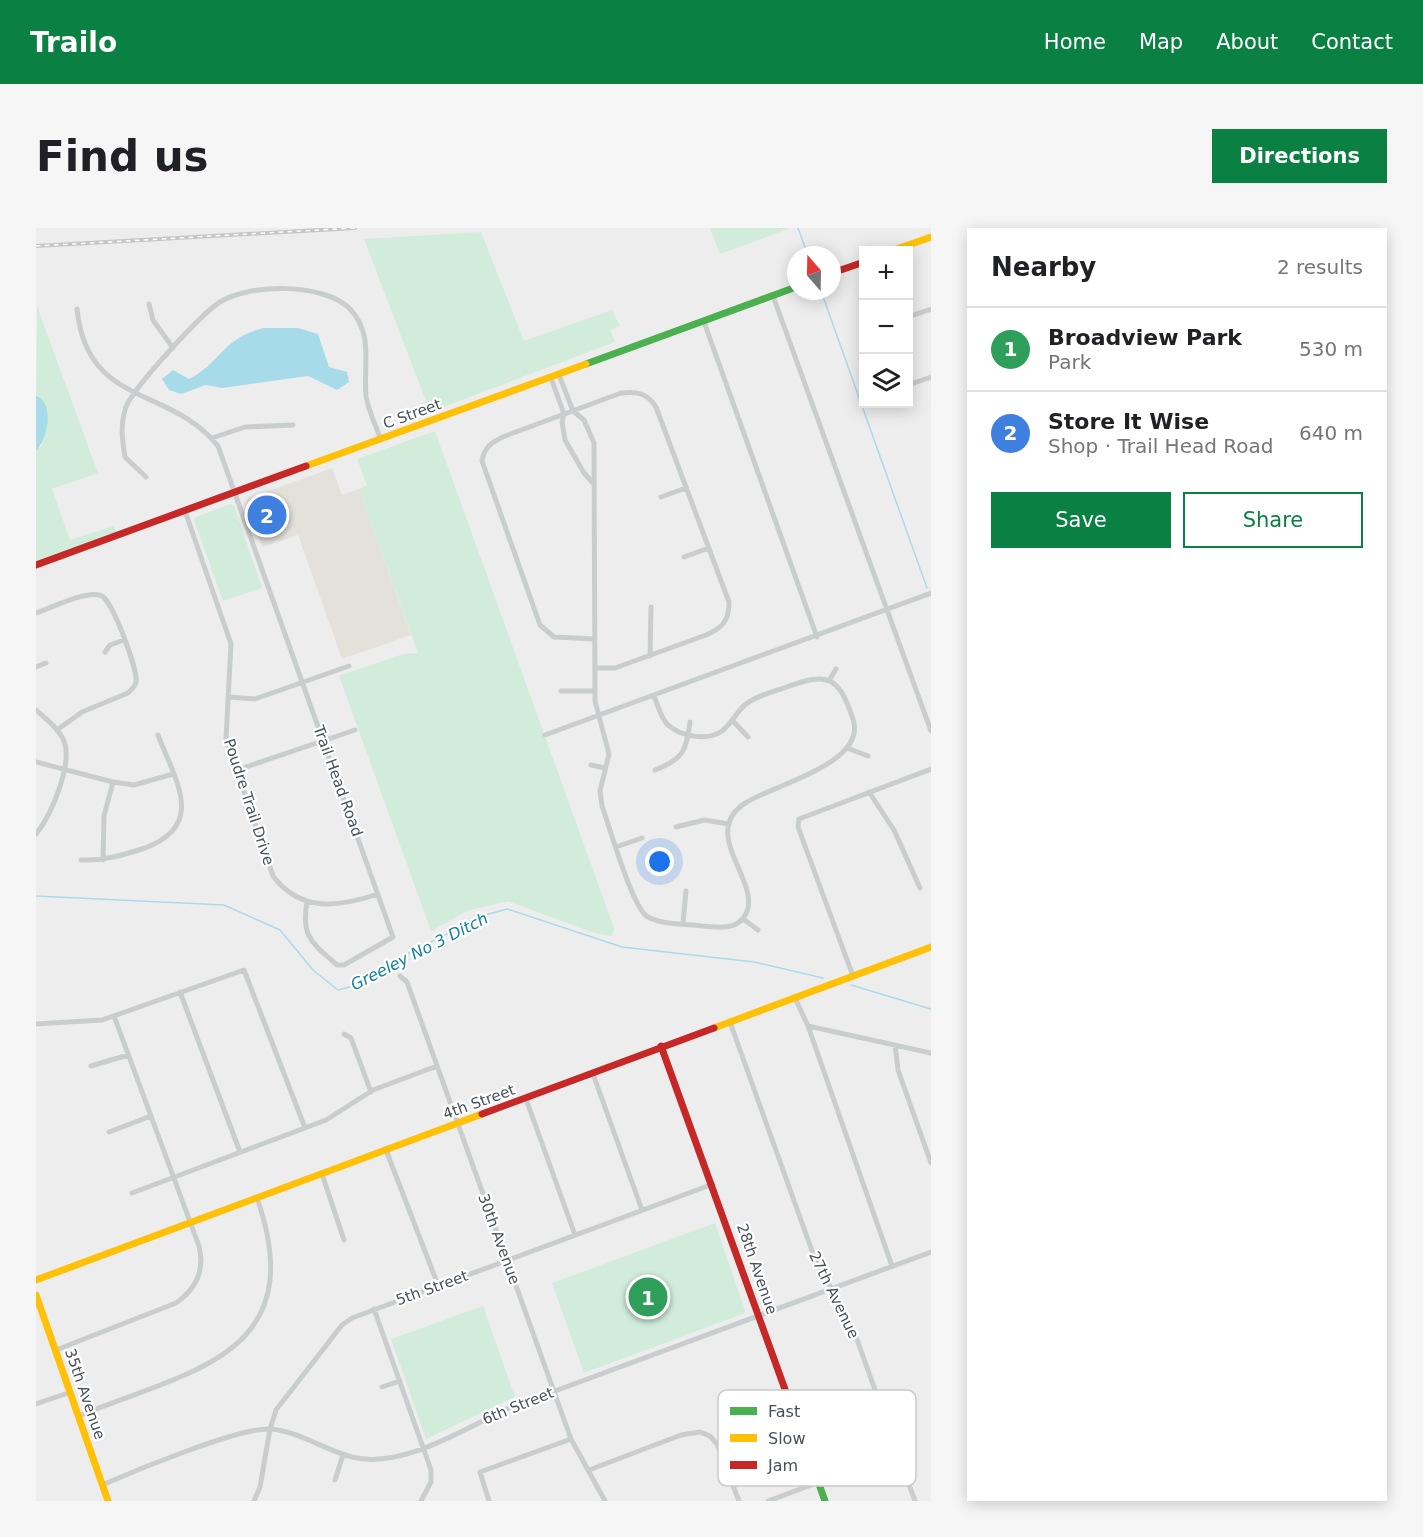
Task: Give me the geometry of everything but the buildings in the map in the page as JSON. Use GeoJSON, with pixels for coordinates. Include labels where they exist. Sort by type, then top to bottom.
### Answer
{"type":"FeatureCollection","features":[{"type":"Feature","properties":{"kind":"street"},"geometry":{"type":"LineString","coordinates":[[905,246],[931,237]]}},
{"type":"Feature","properties":{"kind":"street"},"geometry":{"type":"LineString","coordinates":[[841,270],[859,264]]}},
{"type":"Feature","properties":{"kind":"street"},"geometry":{"type":"LineString","coordinates":[[146,477],[125,457],[121,424],[127,405],[146,375],[219,302],[238,294],[309,290],[333,296],[350,309],[361,325],[368,352],[366,397],[381,440]]}},
{"type":"Feature","properties":{"kind":"street","name":"C Street"},"geometry":{"type":"LineString","coordinates":[[36,565],[787,291]]}},
{"type":"Feature","properties":{"kind":"street"},"geometry":{"type":"LineString","coordinates":[[773,296],[931,731]]}},
{"type":"Feature","properties":{"kind":"street"},"geometry":{"type":"LineString","coordinates":[[149,304],[153,320],[173,348]]}},
{"type":"Feature","properties":{"kind":"street"},"geometry":{"type":"LineString","coordinates":[[77,309],[79,328],[86,349],[100,370],[135,393],[194,422],[212,438],[244,427],[293,424]]}},
{"type":"Feature","properties":{"kind":"street"},"geometry":{"type":"LineString","coordinates":[[913,316],[931,309]]}},
{"type":"Feature","properties":{"kind":"street"},"geometry":{"type":"LineString","coordinates":[[704,322],[817,637]]}},
{"type":"Feature","properties":{"kind":"street"},"geometry":{"type":"LineString","coordinates":[[559,375],[573,411],[584,420],[592,436],[595,467],[592,482],[595,691],[598,716],[608,744],[600,799],[634,899],[643,914],[657,920],[723,928],[732,927],[743,919],[748,907],[748,896],[729,843],[729,824],[733,816],[747,801],[830,764],[847,748],[854,735],[855,723],[844,694],[830,679],[808,679],[749,701],[723,730],[712,736],[697,737],[668,725],[654,696]]}},
{"type":"Feature","properties":{"kind":"street"},"geometry":{"type":"LineString","coordinates":[[913,383],[931,376]]}},
{"type":"Feature","properties":{"kind":"street"},"geometry":{"type":"LineString","coordinates":[[551,378],[564,414],[562,430],[568,448],[592,482]]}},
{"type":"Feature","properties":{"kind":"street"},"geometry":{"type":"LineString","coordinates":[[594,639],[554,637],[540,625],[482,468],[483,456],[491,442],[621,393],[638,392],[647,396],[656,408],[729,602],[729,617],[717,631],[615,668],[595,668]]}},
{"type":"Feature","properties":{"kind":"street","name":"Trail Head Road"},"geometry":{"type":"LineString","coordinates":[[212,438],[218,446],[235,492],[393,938],[340,965],[314,944],[303,924],[307,901]]}},
{"type":"Feature","properties":{"kind":"street"},"geometry":{"type":"LineString","coordinates":[[661,496],[686,488]]}},
{"type":"Feature","properties":{"kind":"street","name":"Poudre Trail Drive"},"geometry":{"type":"LineString","coordinates":[[185,511],[231,644],[226,739],[273,876],[282,888],[307,901],[336,906],[378,894]]}},
{"type":"Feature","properties":{"kind":"street"},"geometry":{"type":"LineString","coordinates":[[684,557],[709,548]]}},
{"type":"Feature","properties":{"kind":"street"},"geometry":{"type":"LineString","coordinates":[[545,735],[888,611],[931,593]]}},
{"type":"Feature","properties":{"kind":"street"},"geometry":{"type":"LineString","coordinates":[[36,614],[92,594],[102,596],[111,607],[136,676],[133,688],[121,697],[82,712],[57,730]]}},
{"type":"Feature","properties":{"kind":"street"},"geometry":{"type":"LineString","coordinates":[[650,656],[651,608]]}},
{"type":"Feature","properties":{"kind":"street"},"geometry":{"type":"LineString","coordinates":[[105,652],[110,645],[124,639]]}},
{"type":"Feature","properties":{"kind":"street"},"geometry":{"type":"LineString","coordinates":[[36,667],[46,663]]}},
{"type":"Feature","properties":{"kind":"street"},"geometry":{"type":"LineString","coordinates":[[228,697],[255,699],[349,666]]}},
{"type":"Feature","properties":{"kind":"street"},"geometry":{"type":"LineString","coordinates":[[830,679],[836,669]]}},
{"type":"Feature","properties":{"kind":"street"},"geometry":{"type":"LineString","coordinates":[[561,691],[595,691]]}},
{"type":"Feature","properties":{"kind":"street"},"geometry":{"type":"LineString","coordinates":[[36,710],[57,730],[66,748],[56,797],[36,834]]}},
{"type":"Feature","properties":{"kind":"street"},"geometry":{"type":"LineString","coordinates":[[732,720],[748,737]]}},
{"type":"Feature","properties":{"kind":"street"},"geometry":{"type":"LineString","coordinates":[[655,770],[683,754],[690,722]]}},
{"type":"Feature","properties":{"kind":"street"},"geometry":{"type":"LineString","coordinates":[[237,770],[355,730]]}},
{"type":"Feature","properties":{"kind":"street"},"geometry":{"type":"LineString","coordinates":[[81,861],[103,860],[151,845],[164,840],[176,828],[183,809],[158,735]]}},
{"type":"Feature","properties":{"kind":"street"},"geometry":{"type":"LineString","coordinates":[[847,748],[868,756]]}},
{"type":"Feature","properties":{"kind":"street"},"geometry":{"type":"LineString","coordinates":[[36,762],[113,782],[139,785],[173,774]]}},
{"type":"Feature","properties":{"kind":"street"},"geometry":{"type":"LineString","coordinates":[[591,765],[605,768]]}},
{"type":"Feature","properties":{"kind":"street"},"geometry":{"type":"LineString","coordinates":[[853,976],[798,827],[799,822],[808,815],[931,769]]}},
{"type":"Feature","properties":{"kind":"street"},"geometry":{"type":"LineString","coordinates":[[103,860],[104,816],[113,782]]}},
{"type":"Feature","properties":{"kind":"street"},"geometry":{"type":"LineString","coordinates":[[869,792],[894,830],[920,888]]}},
{"type":"Feature","properties":{"kind":"street"},"geometry":{"type":"LineString","coordinates":[[36,820],[43,824]]}},
{"type":"Feature","properties":{"kind":"street"},"geometry":{"type":"LineString","coordinates":[[676,826],[704,820],[729,824]]}},
{"type":"Feature","properties":{"kind":"street"},"geometry":{"type":"LineString","coordinates":[[616,847],[642,838]]}},
{"type":"Feature","properties":{"kind":"street"},"geometry":{"type":"LineString","coordinates":[[683,923],[686,891]]}},
{"type":"Feature","properties":{"kind":"street"},"geometry":{"type":"LineString","coordinates":[[743,919],[758,930]]}},
{"type":"Feature","properties":{"kind":"street","name":"4th Street"},"geometry":{"type":"LineString","coordinates":[[36,1280],[931,947]]}},
{"type":"Feature","properties":{"kind":"street"},"geometry":{"type":"LineString","coordinates":[[36,1024],[72,1024],[114,1016],[242,969],[248,976],[305,1128]]}},
{"type":"Feature","properties":{"kind":"street","name":"30th Avenue"},"geometry":{"type":"LineString","coordinates":[[400,976],[407,982],[571,1439],[605,1501]]}},
{"type":"Feature","properties":{"kind":"street"},"geometry":{"type":"LineString","coordinates":[[180,992],[240,1152]]}},
{"type":"Feature","properties":{"kind":"street"},"geometry":{"type":"LineString","coordinates":[[795,998],[808,1026],[892,1266]]}},
{"type":"Feature","properties":{"kind":"street"},"geometry":{"type":"LineString","coordinates":[[56,1350],[171,1306],[185,1297],[196,1283],[201,1262],[199,1246],[191,1222],[114,1016]]}},
{"type":"Feature","properties":{"kind":"street","name":"27th Avenue"},"geometry":{"type":"LineString","coordinates":[[730,1022],[816,1262],[855,1334],[875,1390]]}},
{"type":"Feature","properties":{"kind":"street"},"geometry":{"type":"LineString","coordinates":[[808,1026],[931,1053]]}},
{"type":"Feature","properties":{"kind":"street"},"geometry":{"type":"LineString","coordinates":[[344,1034],[351,1038],[371,1092]]}},
{"type":"Feature","properties":{"kind":"street"},"geometry":{"type":"LineString","coordinates":[[895,1045],[898,1070],[931,1163]]}},
{"type":"Feature","properties":{"kind":"street","name":"28th Avenue"},"geometry":{"type":"LineString","coordinates":[[661,1046],[713,1184],[786,1390]]}},
{"type":"Feature","properties":{"kind":"street"},"geometry":{"type":"LineString","coordinates":[[91,1066],[128,1055]]}},
{"type":"Feature","properties":{"kind":"street"},"geometry":{"type":"LineString","coordinates":[[132,1193],[305,1128],[345,1110],[371,1092],[437,1066]]}},
{"type":"Feature","properties":{"kind":"street"},"geometry":{"type":"LineString","coordinates":[[592,1074],[642,1210]]}},
{"type":"Feature","properties":{"kind":"street"},"geometry":{"type":"LineString","coordinates":[[526,1099],[574,1235]]}},
{"type":"Feature","properties":{"kind":"street"},"geometry":{"type":"LineString","coordinates":[[109,1132],[152,1116]]}},
{"type":"Feature","properties":{"kind":"street"},"geometry":{"type":"LineString","coordinates":[[386,1150],[438,1285]]}},
{"type":"Feature","properties":{"kind":"street"},"geometry":{"type":"LineString","coordinates":[[322,1174],[344,1240]]}},
{"type":"Feature","properties":{"kind":"street","name":"5th Street"},"geometry":{"type":"LineString","coordinates":[[254,1501],[260,1487],[270,1429],[276,1410],[342,1325],[375,1309],[438,1285],[713,1184]]}},
{"type":"Feature","properties":{"kind":"street"},"geometry":{"type":"LineString","coordinates":[[79,1416],[200,1370],[218,1360],[242,1339],[258,1315],[271,1273],[271,1248],[257,1198]]}},
{"type":"Feature","properties":{"kind":"street","name":"6th Street"},"geometry":{"type":"LineString","coordinates":[[102,1485],[244,1432],[270,1429],[292,1434],[343,1455],[364,1460],[389,1459],[423,1447],[509,1408],[931,1252]]}},
{"type":"Feature","properties":{"kind":"street","name":"35th Avenue"},"geometry":{"type":"LineString","coordinates":[[36,1295],[108,1501]]}},
{"type":"Feature","properties":{"kind":"street"},"geometry":{"type":"LineString","coordinates":[[375,1309],[432,1477],[421,1501]]}},
{"type":"Feature","properties":{"kind":"street"},"geometry":{"type":"LineString","coordinates":[[382,1387],[400,1381]]}},
{"type":"Feature","properties":{"kind":"street"},"geometry":{"type":"LineString","coordinates":[[36,1404],[71,1392]]}},
{"type":"Feature","properties":{"kind":"street"},"geometry":{"type":"LineString","coordinates":[[589,1470],[694,1432],[710,1437],[718,1447]]}},
{"type":"Feature","properties":{"kind":"street"},"geometry":{"type":"LineString","coordinates":[[489,1501],[480,1472],[571,1439]]}},
{"type":"Feature","properties":{"kind":"street"},"geometry":{"type":"LineString","coordinates":[[335,1480],[343,1455]]}},
{"type":"Feature","properties":{"kind":"street"},"geometry":{"type":"LineString","coordinates":[[733,1486],[739,1501]]}},
{"type":"Feature","properties":{"kind":"street"},"geometry":{"type":"LineString","coordinates":[[768,1501],[808,1486]]}},
{"type":"Feature","properties":{"kind":"street","name":"28th Avenue"},"geometry":{"type":"LineString","coordinates":[[820,1486],[825,1501]]}},
{"type":"Feature","properties":{"kind":"street","name":"27th Avenue"},"geometry":{"type":"LineString","coordinates":[[909,1486],[915,1501]]}},
{"type":"Feature","properties":{"kind":"shaded area"},"geometry":{"type":"Polygon","coordinates":[[[332,468],[342,495],[359,489],[411,635],[342,659],[298,535],[262,547],[245,504],[249,498],[332,468]]]}},
{"type":"Feature","properties":{"kind":"green space"},"geometry":{"type":"Polygon","coordinates":[[[710,228],[791,228],[720,254],[710,228]]]}},
{"type":"Feature","properties":{"kind":"green space"},"geometry":{"type":"Polygon","coordinates":[[[481,232],[524,341],[612,310],[620,326],[610,330],[615,342],[430,412],[364,239],[481,232]]]}},
{"type":"Feature","properties":{"kind":"green space"},"geometry":{"type":"Polygon","coordinates":[[[37,306],[98,473],[52,489],[70,540],[114,526],[117,532],[36,561],[36,451],[42,445],[40,396],[36,395],[37,306]]]}},
{"type":"Feature","properties":{"kind":"green space"},"geometry":{"type":"Polygon","coordinates":[[[435,431],[614,928],[612,936],[594,933],[508,901],[467,911],[431,931],[339,676],[403,654],[418,653],[359,489],[367,485],[357,459],[435,431]]]}},
{"type":"Feature","properties":{"kind":"green space"},"geometry":{"type":"Polygon","coordinates":[[[230,504],[234,506],[262,588],[223,601],[194,520],[196,517],[230,504]]]}},
{"type":"Feature","properties":{"kind":"green space"},"geometry":{"type":"Polygon","coordinates":[[[715,1223],[745,1310],[743,1314],[584,1373],[552,1283],[715,1223]]]}},
{"type":"Feature","properties":{"kind":"green space"},"geometry":{"type":"Polygon","coordinates":[[[483,1306],[515,1397],[426,1439],[391,1339],[483,1306]]]}},
{"type":"Feature","properties":{"kind":"water"},"geometry":{"type":"Polygon","coordinates":[[[264,328],[298,328],[318,334],[329,367],[347,372],[349,382],[337,390],[308,376],[222,388],[206,385],[181,394],[169,390],[162,379],[173,370],[189,379],[209,365],[239,338],[264,328]]]}},
{"type":"Feature","properties":{"kind":"water"},"geometry":{"type":"Polygon","coordinates":[[[36,395],[46,406],[48,422],[44,438],[36,451],[36,395]]]}},
{"type":"Feature","properties":{"kind":"waterway"},"geometry":{"type":"LineString","coordinates":[[798,228],[805,246]]}},
{"type":"Feature","properties":{"kind":"waterway"},"geometry":{"type":"LineString","coordinates":[[824,300],[927,588]]}},
{"type":"Feature","properties":{"kind":"waterway","name":"Greeley No 3 Ditch"},"geometry":{"type":"LineString","coordinates":[[36,896],[224,905],[280,930],[313,970],[338,990],[357,985],[383,966],[485,915],[507,909],[622,947],[754,962],[823,978]]}},
{"type":"Feature","properties":{"kind":"waterway","name":"Greeley No 3 Ditch"},"geometry":{"type":"LineString","coordinates":[[851,985],[931,1009]]}},
{"type":"Feature","properties":{"kind":"railway"},"geometry":{"type":"LineString","coordinates":[[36,246],[355,228]]}},
{"type":"Feature","properties":{"kind":"traffic: fast"},"geometry":{"type":"LineString","coordinates":[[586,364],[787,290]]}},
{"type":"Feature","properties":{"kind":"traffic: fast"},"geometry":{"type":"LineString","coordinates":[[820,1486],[825,1501]]}},
{"type":"Feature","properties":{"kind":"traffic: slow"},"geometry":{"type":"LineString","coordinates":[[905,246],[931,237]]}},
{"type":"Feature","properties":{"kind":"traffic: slow"},"geometry":{"type":"LineString","coordinates":[[306,466],[586,364]]}},
{"type":"Feature","properties":{"kind":"traffic: slow"},"geometry":{"type":"LineString","coordinates":[[714,1028],[931,947]]}},
{"type":"Feature","properties":{"kind":"traffic: slow"},"geometry":{"type":"LineString","coordinates":[[36,1280],[482,1114]]}},
{"type":"Feature","properties":{"kind":"traffic: slow"},"geometry":{"type":"LineString","coordinates":[[36,1295],[108,1501]]}},
{"type":"Feature","properties":{"kind":"traffic: jam"},"geometry":{"type":"LineString","coordinates":[[841,270],[859,264]]}},
{"type":"Feature","properties":{"kind":"traffic: jam"},"geometry":{"type":"LineString","coordinates":[[36,565],[306,466]]}},
{"type":"Feature","properties":{"kind":"traffic: jam"},"geometry":{"type":"LineString","coordinates":[[482,1114],[714,1028]]}},
{"type":"Feature","properties":{"kind":"traffic: jam"},"geometry":{"type":"LineString","coordinates":[[661,1046],[785,1390]]}},
{"type":"Feature","properties":{"kind":"place","name":"Store It Wise"},"geometry":{"type":"Point","coordinates":[267,515]}},
{"type":"Feature","properties":{"kind":"place","name":"Broadview Park"},"geometry":{"type":"Point","coordinates":[648,1297]}}]}
